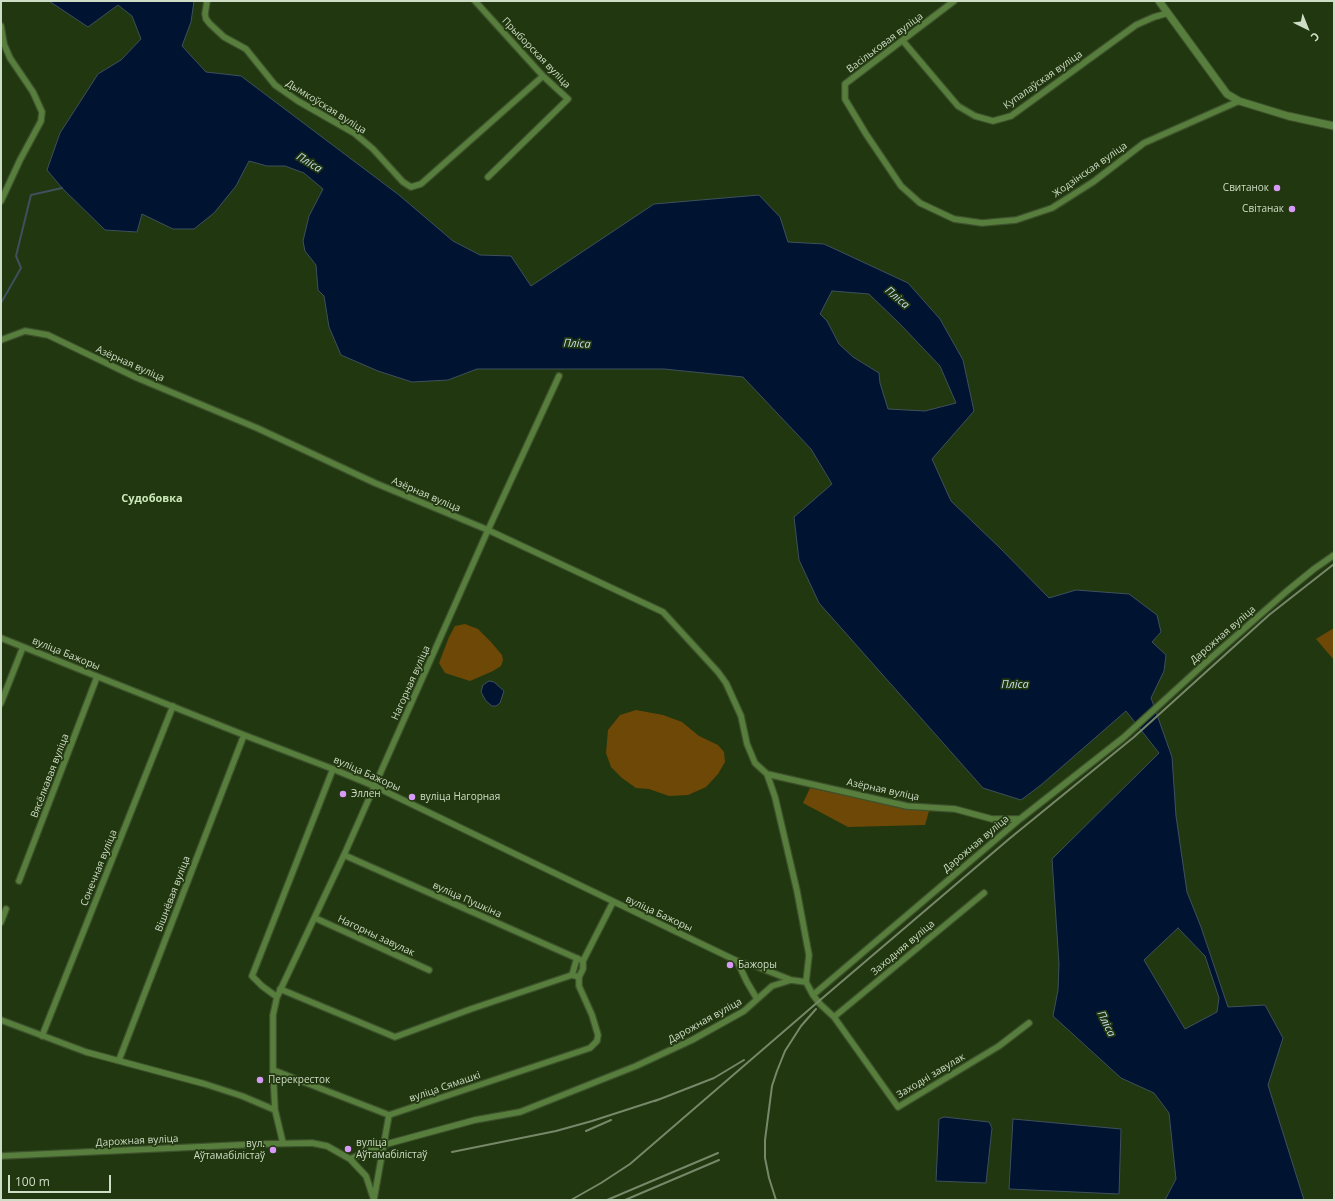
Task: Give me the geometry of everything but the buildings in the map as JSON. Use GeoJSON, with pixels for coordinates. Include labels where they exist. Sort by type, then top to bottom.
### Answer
{"type":"FeatureCollection","features":[{"type":"Feature","properties":{"kind":"street","name":"Дымкоўская вуліца"},"geometry":{"type":"LineString","coordinates":[[207,1],[205,14],[206,19],[210,24],[224,37],[246,49],[275,85],[298,101],[354,133],[373,149],[403,182],[411,187],[421,184],[544,76]]}},
{"type":"Feature","properties":{"kind":"street","name":"Прыборская вуліца"},"geometry":{"type":"LineString","coordinates":[[475,1],[544,76],[568,99],[488,177]]}},
{"type":"Feature","properties":{"kind":"street","name":"Васільковая вуліца"},"geometry":{"type":"LineString","coordinates":[[845,84],[954,1]]}},
{"type":"Feature","properties":{"kind":"street"},"geometry":{"type":"LineString","coordinates":[[1159,1],[1227,94],[1239,101],[1288,116],[1334,126]]}},
{"type":"Feature","properties":{"kind":"street","name":"Купалаўская вуліца"},"geometry":{"type":"LineString","coordinates":[[903,41],[958,106],[975,116],[994,121],[1011,116],[1136,25],[1168,13]]}},
{"type":"Feature","properties":{"kind":"street"},"geometry":{"type":"LineString","coordinates":[[1,26],[4,44],[10,58],[33,92],[42,112],[41,121],[20,160],[1,201]]}},
{"type":"Feature","properties":{"kind":"street","name":"Жодзінская вуліца"},"geometry":{"type":"LineString","coordinates":[[845,84],[845,99],[866,134],[901,186],[920,203],[954,219],[982,223],[1016,220],[1052,208],[1093,182],[1144,143],[1239,101]]}},
{"type":"Feature","properties":{"kind":"street","name":"Азёрная вуліца"},"geometry":{"type":"LineString","coordinates":[[1,340],[25,331],[48,335],[135,377],[257,428],[375,483],[488,530],[663,612],[718,672],[726,683],[741,716],[747,744],[755,763],[767,774],[775,797],[797,891],[809,955],[806,982]]}},
{"type":"Feature","properties":{"kind":"street","name":"Нагорная вуліца"},"geometry":{"type":"LineString","coordinates":[[283,1144],[275,1110],[273,1070],[273,1015],[277,997],[344,855],[488,530],[559,376]]}},
{"type":"Feature","properties":{"kind":"street","name":"Дарожная вуліца"},"geometry":{"type":"LineString","coordinates":[[813,995],[1020,819],[1129,732],[1287,591],[1334,555]]}},
{"type":"Feature","properties":{"kind":"street","name":"вуліца Бажоры"},"geometry":{"type":"LineString","coordinates":[[1,638],[374,786],[613,902],[737,960],[758,966],[791,980]]}},
{"type":"Feature","properties":{"kind":"street"},"geometry":{"type":"LineString","coordinates":[[1,703],[23,647]]}},
{"type":"Feature","properties":{"kind":"street","name":"Вясёлкавая вуліца"},"geometry":{"type":"LineString","coordinates":[[19,881],[97,677]]}},
{"type":"Feature","properties":{"kind":"street","name":"Сонечная вуліца"},"geometry":{"type":"LineString","coordinates":[[42,1036],[173,706]]}},
{"type":"Feature","properties":{"kind":"street","name":"Вішнёвая вуліца"},"geometry":{"type":"LineString","coordinates":[[119,1060],[244,735]]}},
{"type":"Feature","properties":{"kind":"street"},"geometry":{"type":"LineString","coordinates":[[277,997],[262,986],[252,976],[333,769]]}},
{"type":"Feature","properties":{"kind":"street","name":"Азёрная вуліца"},"geometry":{"type":"LineString","coordinates":[[767,774],[907,806],[955,810],[992,819],[1020,819]]}},
{"type":"Feature","properties":{"kind":"street","name":"вуліца Пушкіна"},"geometry":{"type":"LineString","coordinates":[[344,855],[583,961]]}},
{"type":"Feature","properties":{"kind":"street","name":"Заходняя вуліца"},"geometry":{"type":"LineString","coordinates":[[834,1017],[984,893]]}},
{"type":"Feature","properties":{"kind":"street"},"geometry":{"type":"LineString","coordinates":[[280,989],[395,1037],[471,1009],[572,975],[578,977],[583,969],[583,961],[613,902]]}},
{"type":"Feature","properties":{"kind":"street"},"geometry":{"type":"LineString","coordinates":[[1,922],[6,909]]}},
{"type":"Feature","properties":{"kind":"street","name":"Нагорны завулак"},"geometry":{"type":"LineString","coordinates":[[315,918],[429,970]]}},
{"type":"Feature","properties":{"kind":"street"},"geometry":{"type":"LineString","coordinates":[[572,975],[577,958]]}},
{"type":"Feature","properties":{"kind":"street"},"geometry":{"type":"LineString","coordinates":[[737,960],[757,999]]}},
{"type":"Feature","properties":{"kind":"street","name":"вуліца Сямашкі"},"geometry":{"type":"LineString","coordinates":[[389,1116],[590,1048],[597,1041],[598,1035],[592,1015],[579,986],[578,977]]}},
{"type":"Feature","properties":{"kind":"street","name":"Дарожная вуліца"},"geometry":{"type":"LineString","coordinates":[[1,1156],[312,1144],[327,1146],[350,1159],[383,1145],[475,1120],[524,1110],[660,1056],[692,1040],[744,1011],[772,986],[791,980],[806,982]]}},
{"type":"Feature","properties":{"kind":"street"},"geometry":{"type":"LineString","coordinates":[[806,982],[813,995]]}},
{"type":"Feature","properties":{"kind":"street","name":"Заходні завулак"},"geometry":{"type":"LineString","coordinates":[[813,995],[834,1017],[898,1107],[999,1046],[1029,1023]]}},
{"type":"Feature","properties":{"kind":"street"},"geometry":{"type":"LineString","coordinates":[[1,1020],[86,1052],[205,1084],[242,1096],[275,1110]]}},
{"type":"Feature","properties":{"kind":"street"},"geometry":{"type":"LineString","coordinates":[[273,1070],[389,1116],[374,1200]]}},
{"type":"Feature","properties":{"kind":"street"},"geometry":{"type":"LineString","coordinates":[[350,1159],[366,1176],[374,1200]]}},
{"type":"Feature","properties":{"kind":"shaded area"},"geometry":{"type":"Polygon","coordinates":[[[465,624],[478,629],[502,655],[503,660],[501,666],[470,681],[445,673],[439,663],[455,626],[465,624]]]}},
{"type":"Feature","properties":{"kind":"shaded area"},"geometry":{"type":"Polygon","coordinates":[[[1334,628],[1334,660],[1316,639],[1334,628]]]}},
{"type":"Feature","properties":{"kind":"shaded area"},"geometry":{"type":"Polygon","coordinates":[[[636,710],[663,715],[682,722],[699,736],[718,745],[724,752],[725,762],[718,774],[706,787],[688,795],[669,796],[649,789],[636,788],[622,778],[611,767],[606,753],[608,730],[620,715],[636,710]]]}},
{"type":"Feature","properties":{"kind":"shaded area"},"geometry":{"type":"Polygon","coordinates":[[[810,788],[904,808],[929,811],[925,825],[848,827],[803,803],[810,788]]]}},
{"type":"Feature","properties":{"kind":"water","name":"Пліса"},"geometry":{"type":"Polygon","coordinates":[[[49,1],[194,1],[191,22],[182,46],[206,72],[241,76],[399,195],[453,241],[480,255],[511,256],[531,286],[654,204],[759,195],[780,217],[788,242],[824,244],[908,283],[940,319],[963,360],[974,411],[932,459],[951,501],[1049,598],[1076,590],[1129,594],[1157,615],[1161,632],[1152,642],[1166,655],[1164,671],[1151,698],[1172,757],[1176,816],[1187,892],[1201,927],[1228,1007],[1265,1005],[1283,1038],[1268,1085],[1304,1200],[1165,1200],[1176,1179],[1169,1113],[1154,1093],[1121,1078],[1053,1016],[1058,990],[1059,964],[1052,859],[1159,753],[1126,711],[1041,785],[1021,800],[983,788],[819,603],[799,560],[794,517],[832,484],[811,449],[743,377],[664,369],[477,369],[448,380],[412,382],[378,371],[341,355],[329,327],[324,296],[318,290],[316,265],[305,251],[303,241],[309,216],[323,189],[304,173],[285,166],[267,166],[249,161],[236,186],[214,213],[194,229],[173,229],[142,214],[137,232],[105,230],[62,188],[47,170],[60,133],[98,74],[121,60],[141,39],[132,16],[118,5],[88,27],[49,1]],[[832,291],[820,314],[827,321],[839,344],[853,357],[879,373],[880,383],[888,409],[925,411],[956,403],[940,366],[869,294],[832,291]],[[1178,928],[1144,960],[1185,1029],[1217,1012],[1219,998],[1205,956],[1178,928]]]}},
{"type":"Feature","properties":{"kind":"water"},"geometry":{"type":"Polygon","coordinates":[[[489,681],[494,682],[504,691],[500,703],[496,706],[492,706],[486,701],[481,692],[483,685],[489,681]]]}},
{"type":"Feature","properties":{"kind":"water"},"geometry":{"type":"Polygon","coordinates":[[[944,1117],[989,1122],[992,1128],[986,1183],[936,1181],[939,1119],[944,1117]]]}},
{"type":"Feature","properties":{"kind":"water"},"geometry":{"type":"Polygon","coordinates":[[[1013,1119],[1121,1129],[1119,1194],[1009,1189],[1013,1119]]]}},
{"type":"Feature","properties":{"kind":"waterway"},"geometry":{"type":"LineString","coordinates":[[1,303],[21,268],[16,256],[31,195],[62,188]]}},
{"type":"Feature","properties":{"kind":"railway"},"geometry":{"type":"LineString","coordinates":[[571,1200],[630,1164],[1009,839],[1134,737],[1269,615],[1334,564]]}},
{"type":"Feature","properties":{"kind":"railway"},"geometry":{"type":"LineString","coordinates":[[776,1200],[765,1158],[765,1140],[772,1086],[785,1051],[801,1026],[816,1009]]}},
{"type":"Feature","properties":{"kind":"railway"},"geometry":{"type":"LineString","coordinates":[[655,1101],[714,1078],[744,1060]]}},
{"type":"Feature","properties":{"kind":"railway"},"geometry":{"type":"LineString","coordinates":[[452,1152],[556,1131],[660,1099]]}},
{"type":"Feature","properties":{"kind":"railway"},"geometry":{"type":"LineString","coordinates":[[586,1131],[611,1120]]}},
{"type":"Feature","properties":{"kind":"railway"},"geometry":{"type":"LineString","coordinates":[[607,1200],[718,1153]]}},
{"type":"Feature","properties":{"kind":"railway"},"geometry":{"type":"LineString","coordinates":[[625,1200],[719,1160]]}},
{"type":"Feature","properties":{"kind":"place","name":"Свитанок"},"geometry":{"type":"Point","coordinates":[1277,188]}},
{"type":"Feature","properties":{"kind":"place","name":"Світанак"},"geometry":{"type":"Point","coordinates":[1292,209]}},
{"type":"Feature","properties":{"kind":"place","name":"Эллен"},"geometry":{"type":"Point","coordinates":[343,794]}},
{"type":"Feature","properties":{"kind":"place","name":"вуліца Нагорная"},"geometry":{"type":"Point","coordinates":[412,797]}},
{"type":"Feature","properties":{"kind":"place","name":"Бажоры"},"geometry":{"type":"Point","coordinates":[730,965]}},
{"type":"Feature","properties":{"kind":"place","name":"Перекресток"},"geometry":{"type":"Point","coordinates":[260,1080]}},
{"type":"Feature","properties":{"kind":"place","name":"вуліца Аўтамабілістаў"},"geometry":{"type":"Point","coordinates":[348,1149]}},
{"type":"Feature","properties":{"kind":"place","name":"вул. Аўтамабілістаў"},"geometry":{"type":"Point","coordinates":[273,1150]}},
{"type":"Feature","properties":{"kind":"district","name":"Судобовка"},"geometry":{"type":"Point","coordinates":[152,499]}}]}
